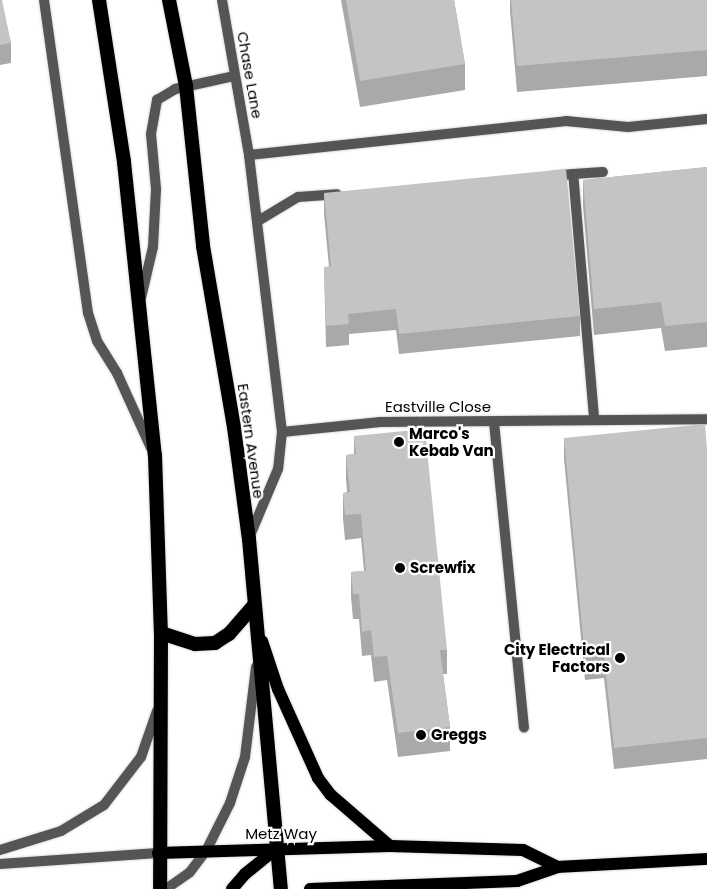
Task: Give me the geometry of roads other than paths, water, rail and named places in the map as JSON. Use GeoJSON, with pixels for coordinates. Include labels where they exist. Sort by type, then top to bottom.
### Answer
{"type":"FeatureCollection","features":[{"type":"Feature","properties":{"kind":"highway"},"geometry":{"type":"LineString","coordinates":[[99,0],[124,162],[155,455],[161,633],[158,854],[160,889]]}},
{"type":"Feature","properties":{"kind":"highway","name":"Eastern Avenue"},"geometry":{"type":"LineString","coordinates":[[169,0],[186,86],[203,246],[234,427],[249,539],[254,605],[259,634],[276,812],[276,849],[281,889]]}},
{"type":"Feature","properties":{"kind":"highway"},"geometry":{"type":"LineString","coordinates":[[161,633],[195,644],[215,643],[229,634],[254,605]]}},
{"type":"Feature","properties":{"kind":"main road"},"geometry":{"type":"LineString","coordinates":[[259,634],[278,689],[318,778],[331,796],[390,846]]}},
{"type":"Feature","properties":{"kind":"main road","name":"Metz Way"},"geometry":{"type":"LineString","coordinates":[[158,854],[390,846],[523,850],[558,867]]}},
{"type":"Feature","properties":{"kind":"main road"},"geometry":{"type":"LineString","coordinates":[[232,889],[245,874],[276,849]]}},
{"type":"Feature","properties":{"kind":"main road","name":"Metz Way"},"geometry":{"type":"LineString","coordinates":[[310,889],[517,881],[558,867],[707,858]]}},
{"type":"Feature","properties":{"kind":"main road"},"geometry":{"type":"LineString","coordinates":[[422,889],[436,884]]}},
{"type":"Feature","properties":{"kind":"street"},"geometry":{"type":"LineString","coordinates":[[44,0],[88,313],[97,341],[117,373],[155,455]]}},
{"type":"Feature","properties":{"kind":"street","name":"Chase Lane"},"geometry":{"type":"LineString","coordinates":[[222,0],[249,155],[282,432],[278,468],[249,539]]}},
{"type":"Feature","properties":{"kind":"street"},"geometry":{"type":"LineString","coordinates":[[140,301],[153,247],[156,189],[151,134],[156,100],[186,86],[234,76]]}},
{"type":"Feature","properties":{"kind":"street"},"geometry":{"type":"LineString","coordinates":[[249,155],[566,121],[628,127],[707,119]]}},
{"type":"Feature","properties":{"kind":"street"},"geometry":{"type":"LineString","coordinates":[[543,177],[603,172]]}},
{"type":"Feature","properties":{"kind":"street"},"geometry":{"type":"LineString","coordinates":[[573,174],[594,417]]}},
{"type":"Feature","properties":{"kind":"street"},"geometry":{"type":"LineString","coordinates":[[258,221],[298,197],[347,193]]}},
{"type":"Feature","properties":{"kind":"street","name":"Eastville Close"},"geometry":{"type":"LineString","coordinates":[[282,432],[380,422],[494,422],[594,417],[707,419]]}},
{"type":"Feature","properties":{"kind":"street"},"geometry":{"type":"LineString","coordinates":[[494,422],[524,728]]}},
{"type":"Feature","properties":{"kind":"street"},"geometry":{"type":"LineString","coordinates":[[166,889],[190,872],[206,851],[230,803],[245,757],[259,634]]}},
{"type":"Feature","properties":{"kind":"street"},"geometry":{"type":"LineString","coordinates":[[0,850],[61,831],[104,805],[141,757],[160,700]]}},
{"type":"Feature","properties":{"kind":"street","name":"Metz Way"},"geometry":{"type":"LineString","coordinates":[[0,864],[158,854]]}},
{"type":"Feature","properties":{"kind":"place","name":"Marco's Kebab Van"},"geometry":{"type":"Point","coordinates":[399,442]}},
{"type":"Feature","properties":{"kind":"place","name":"Screwfix"},"geometry":{"type":"Point","coordinates":[400,568]}},
{"type":"Feature","properties":{"kind":"place","name":"City Electrical Factors"},"geometry":{"type":"Point","coordinates":[620,658]}},
{"type":"Feature","properties":{"kind":"place","name":"Greggs"},"geometry":{"type":"Point","coordinates":[421,735]}}]}
